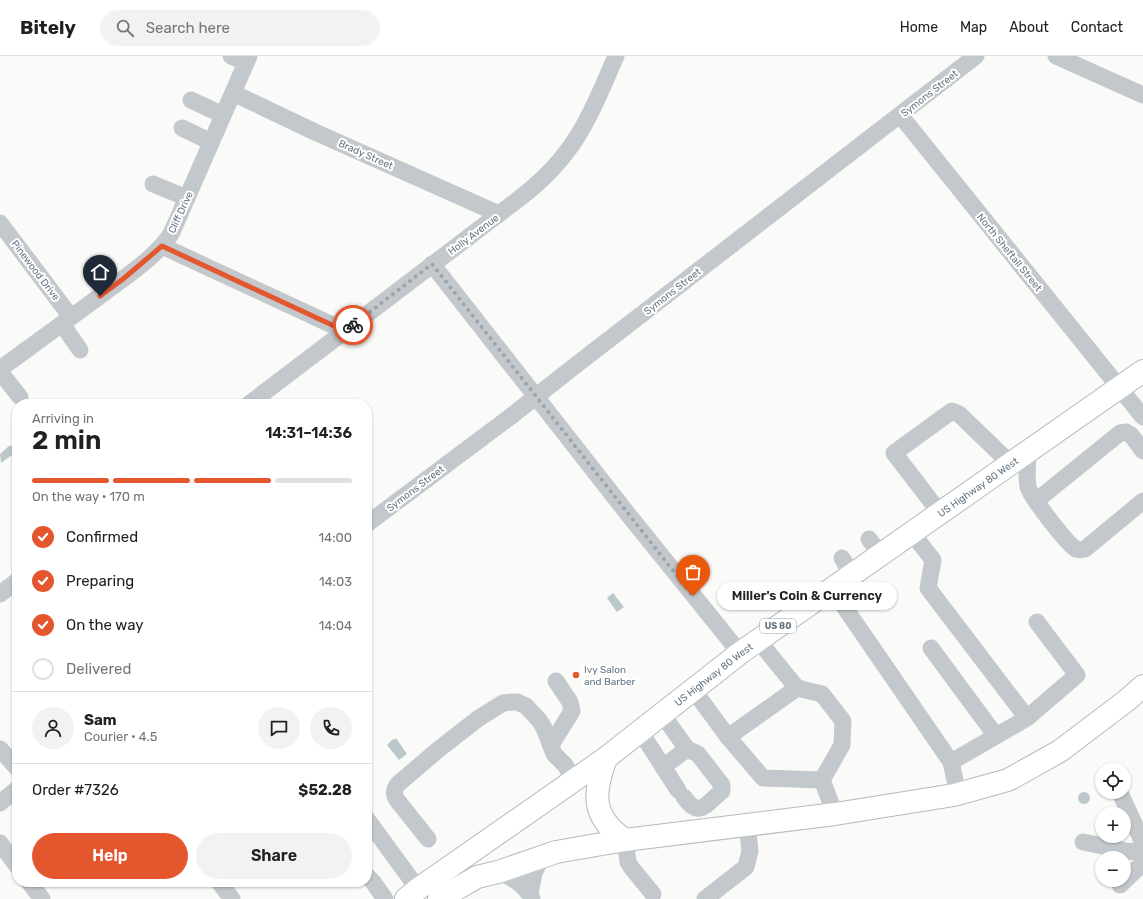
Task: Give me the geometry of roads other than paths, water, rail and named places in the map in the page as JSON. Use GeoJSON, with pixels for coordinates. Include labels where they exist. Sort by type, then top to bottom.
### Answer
{"type":"FeatureCollection","features":[{"type":"Feature","properties":{"kind":"main road","name":"US Highway 80 West"},"geometry":{"type":"LineString","coordinates":[[412,894],[606,758],[740,653],[832,588],[847,566],[875,547],[912,533],[1143,371]]}},
{"type":"Feature","properties":{"kind":"main road"},"geometry":{"type":"LineString","coordinates":[[439,899],[477,877],[498,872],[556,852],[625,840],[834,814],[958,794],[1008,780],[1060,751],[1126,701],[1143,686]]}},
{"type":"Feature","properties":{"kind":"main road"},"geometry":{"type":"LineString","coordinates":[[606,758],[599,775],[597,800],[600,812],[606,822],[614,832],[625,840]]}},
{"type":"Feature","properties":{"kind":"street","name":"Holly Avenue"},"geometry":{"type":"LineString","coordinates":[[256,399],[499,214],[544,177],[572,146],[590,115],[616,56]]}},
{"type":"Feature","properties":{"kind":"street","name":"Symons Street"},"geometry":{"type":"LineString","coordinates":[[372,520],[536,396],[976,56]]}},
{"type":"Feature","properties":{"kind":"street"},"geometry":{"type":"LineString","coordinates":[[1056,56],[1143,95]]}},
{"type":"Feature","properties":{"kind":"street","name":"Cliff Drive"},"geometry":{"type":"LineString","coordinates":[[0,371],[123,279],[162,246],[172,232],[233,93],[242,58]]}},
{"type":"Feature","properties":{"kind":"street","name":"Brady Street"},"geometry":{"type":"LineString","coordinates":[[233,93],[315,132],[499,214]]}},
{"type":"Feature","properties":{"kind":"street"},"geometry":{"type":"LineString","coordinates":[[191,100],[223,115]]}},
{"type":"Feature","properties":{"kind":"street","name":"North Sheftall Street"},"geometry":{"type":"LineString","coordinates":[[900,115],[1143,417]]}},
{"type":"Feature","properties":{"kind":"street"},"geometry":{"type":"LineString","coordinates":[[182,128],[211,142]]}},
{"type":"Feature","properties":{"kind":"street"},"geometry":{"type":"LineString","coordinates":[[153,184],[186,198]]}},
{"type":"Feature","properties":{"kind":"street","name":"Pinewood Drive"},"geometry":{"type":"LineString","coordinates":[[0,223],[66,321],[80,350]]}},
{"type":"Feature","properties":{"kind":"street"},"geometry":{"type":"LineString","coordinates":[[162,246],[345,331]]}},
{"type":"Feature","properties":{"kind":"street"},"geometry":{"type":"LineString","coordinates":[[432,264],[627,514],[740,653]]}},
{"type":"Feature","properties":{"kind":"street"},"geometry":{"type":"LineString","coordinates":[[0,371],[20,398]]}},
{"type":"Feature","properties":{"kind":"street"},"geometry":{"type":"LineString","coordinates":[[940,513],[894,453],[952,411],[959,414],[1019,458],[1028,488],[1036,501],[1072,546],[1081,550],[1085,549],[1143,500]]}},
{"type":"Feature","properties":{"kind":"street"},"geometry":{"type":"LineString","coordinates":[[1036,501],[1120,434],[1126,432],[1131,435],[1143,451]]}},
{"type":"Feature","properties":{"kind":"street"},"geometry":{"type":"LineString","coordinates":[[912,533],[933,560],[928,588],[1027,718]]}},
{"type":"Feature","properties":{"kind":"street"},"geometry":{"type":"LineString","coordinates":[[0,594],[12,585]]}},
{"type":"Feature","properties":{"kind":"street"},"geometry":{"type":"LineString","coordinates":[[832,588],[951,762],[958,794]]}},
{"type":"Feature","properties":{"kind":"street"},"geometry":{"type":"LineString","coordinates":[[951,762],[1027,718],[1078,675],[1037,622]]}},
{"type":"Feature","properties":{"kind":"street"},"geometry":{"type":"LineString","coordinates":[[758,640],[797,688],[822,694],[844,721],[842,745],[822,780],[834,814]]}},
{"type":"Feature","properties":{"kind":"street"},"geometry":{"type":"LineString","coordinates":[[931,648],[996,736]]}},
{"type":"Feature","properties":{"kind":"street"},"geometry":{"type":"LineString","coordinates":[[551,745],[572,711],[570,702],[556,681]]}},
{"type":"Feature","properties":{"kind":"street"},"geometry":{"type":"LineString","coordinates":[[697,686],[700,699],[728,737],[763,778],[822,780]]}},
{"type":"Feature","properties":{"kind":"street"},"geometry":{"type":"LineString","coordinates":[[728,737],[797,688]]}},
{"type":"Feature","properties":{"kind":"street"},"geometry":{"type":"LineString","coordinates":[[428,839],[395,797],[395,788],[439,749],[479,718],[503,703],[517,702],[526,706],[540,720],[556,756],[565,765],[574,780]]}},
{"type":"Feature","properties":{"kind":"street"},"geometry":{"type":"LineString","coordinates":[[640,732],[690,806],[695,809],[701,808],[722,791],[722,785],[698,754],[687,749],[662,714]]}},
{"type":"Feature","properties":{"kind":"street"},"geometry":{"type":"LineString","coordinates":[[0,749],[12,762]]}},
{"type":"Feature","properties":{"kind":"street"},"geometry":{"type":"LineString","coordinates":[[664,767],[687,749]]}},
{"type":"Feature","properties":{"kind":"street"},"geometry":{"type":"LineString","coordinates":[[0,803],[12,793]]}},
{"type":"Feature","properties":{"kind":"street"},"geometry":{"type":"LineString","coordinates":[[1123,799],[1143,843]]}},
{"type":"Feature","properties":{"kind":"street"},"geometry":{"type":"LineString","coordinates":[[705,899],[746,868],[750,851],[747,824]]}},
{"type":"Feature","properties":{"kind":"street"},"geometry":{"type":"LineString","coordinates":[[372,827],[412,894]]}},
{"type":"Feature","properties":{"kind":"street"},"geometry":{"type":"LineString","coordinates":[[625,840],[628,862],[653,894]]}},
{"type":"Feature","properties":{"kind":"street"},"geometry":{"type":"LineString","coordinates":[[1083,842],[1126,851],[1143,852]]}},
{"type":"Feature","properties":{"kind":"street"},"geometry":{"type":"LineString","coordinates":[[0,844],[12,860]]}},
{"type":"Feature","properties":{"kind":"street"},"geometry":{"type":"LineString","coordinates":[[531,897],[534,873],[542,857]]}},
{"type":"Feature","properties":{"kind":"street"},"geometry":{"type":"LineString","coordinates":[[1131,874],[1143,863]]}},
{"type":"Feature","properties":{"kind":"street"},"geometry":{"type":"LineString","coordinates":[[498,872],[515,880],[531,897]]}},
{"type":"Feature","properties":{"kind":"street"},"geometry":{"type":"LineString","coordinates":[[372,881],[385,899]]}},
{"type":"Feature","properties":{"kind":"street"},"geometry":{"type":"LineString","coordinates":[[223,887],[232,899]]}},
{"type":"Feature","properties":{"kind":"place","name":"Miller's Coin & Currency"},"geometry":{"type":"Point","coordinates":[693,596]}},
{"type":"Feature","properties":{"kind":"place","name":"Ivy Salon and Barber"},"geometry":{"type":"Point","coordinates":[576,675]}}]}
